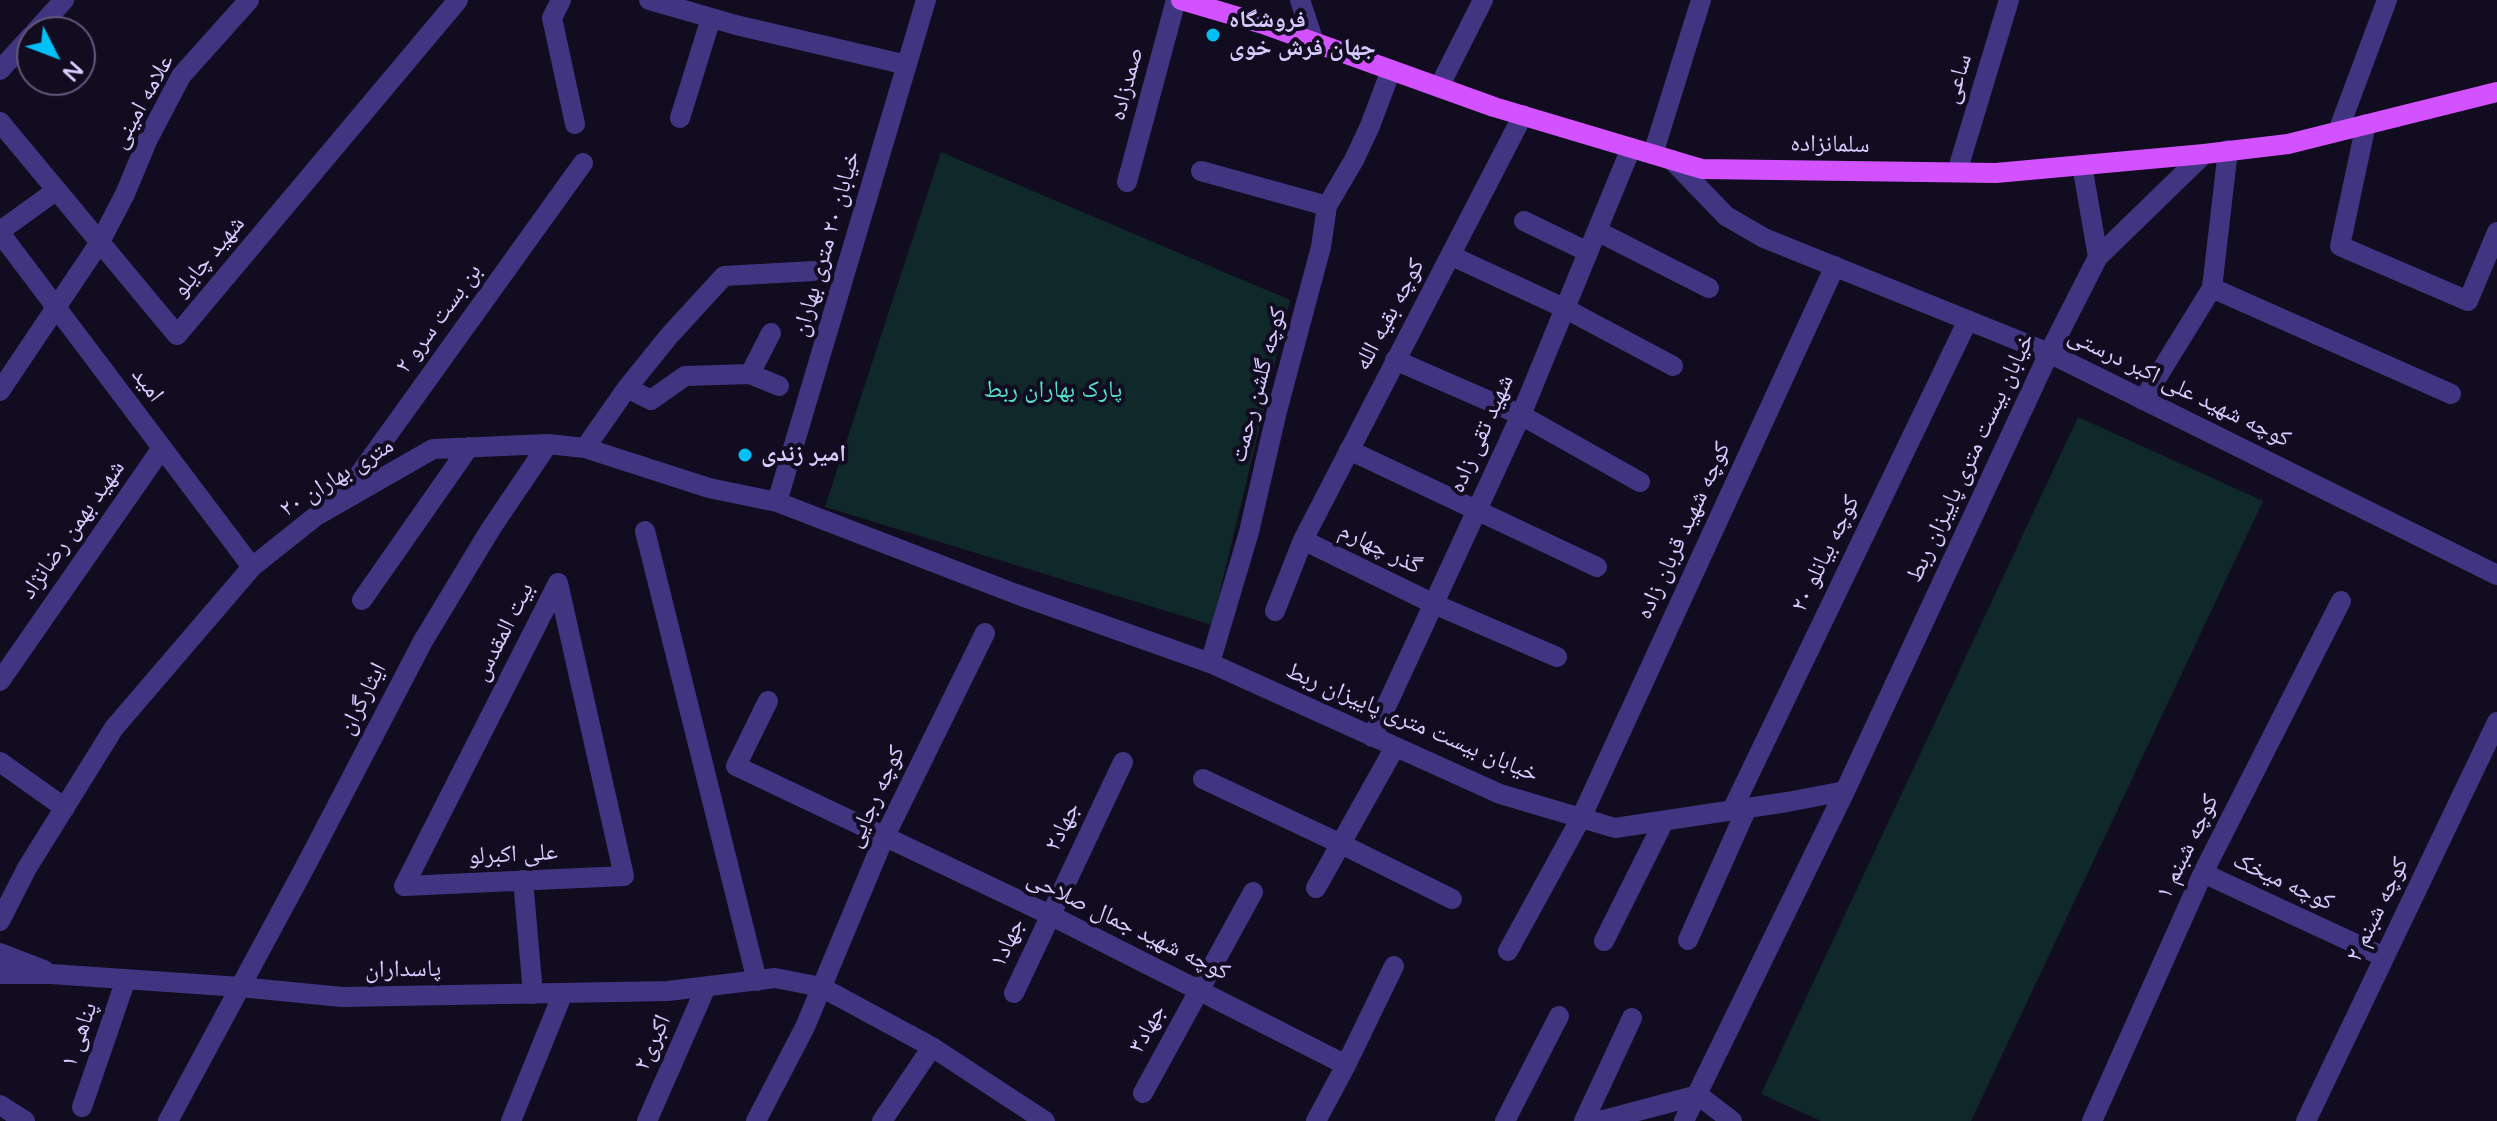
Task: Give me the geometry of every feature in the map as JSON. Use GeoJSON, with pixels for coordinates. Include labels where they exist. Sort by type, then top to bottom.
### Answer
{"type":"FeatureCollection","features":[{"type":"Feature","properties":{"kind":"main road","name":"سلمانزاده"},"geometry":{"type":"LineString","coordinates":[[1179,0],[1212,4],[1439,87],[1702,169],[1996,173],[2204,154],[2288,144],[2497,92]]}},
{"type":"Feature","properties":{"kind":"street"},"geometry":{"type":"LineString","coordinates":[[50,16],[64,0]]}},
{"type":"Feature","properties":{"kind":"street","name":"علامه امینی"},"geometry":{"type":"LineString","coordinates":[[0,391],[100,242],[181,76],[249,0]]}},
{"type":"Feature","properties":{"kind":"street","name":"شهید چایلو"},"geometry":{"type":"LineString","coordinates":[[0,122],[177,335],[458,0]]}},
{"type":"Feature","properties":{"kind":"street"},"geometry":{"type":"LineString","coordinates":[[561,0],[552,18],[575,124]]}},
{"type":"Feature","properties":{"kind":"street"},"geometry":{"type":"LineString","coordinates":[[649,0],[704,11],[907,65]]}},
{"type":"Feature","properties":{"kind":"street","name":"خیابان ۲۰ متری بهاران"},"geometry":{"type":"LineString","coordinates":[[777,502],[926,0]]}},
{"type":"Feature","properties":{"kind":"street","name":"صمدزاده"},"geometry":{"type":"LineString","coordinates":[[1127,182],[1179,0]]}},
{"type":"Feature","properties":{"kind":"street"},"geometry":{"type":"LineString","coordinates":[[1300,0],[1314,42]]}},
{"type":"Feature","properties":{"kind":"street"},"geometry":{"type":"LineString","coordinates":[[1439,87],[1483,0]]}},
{"type":"Feature","properties":{"kind":"street"},"geometry":{"type":"LineString","coordinates":[[1662,157],[1701,0]]}},
{"type":"Feature","properties":{"kind":"street","name":"ساعی"},"geometry":{"type":"LineString","coordinates":[[1957,172],[2009,0]]}},
{"type":"Feature","properties":{"kind":"street"},"geometry":{"type":"LineString","coordinates":[[2338,131],[2387,0]]}},
{"type":"Feature","properties":{"kind":"street"},"geometry":{"type":"LineString","coordinates":[[680,118],[704,11]]}},
{"type":"Feature","properties":{"kind":"street"},"geometry":{"type":"LineString","coordinates":[[0,70],[16,53]]}},
{"type":"Feature","properties":{"kind":"street","name":"کوچه گلشن رحمت"},"geometry":{"type":"LineString","coordinates":[[1210,663],[1249,532],[1277,411],[1321,247],[1327,206],[1370,126],[1391,70]]}},
{"type":"Feature","properties":{"kind":"street","name":"کوچه بقیه الله"},"geometry":{"type":"LineString","coordinates":[[1275,611],[1303,540],[1523,115]]}},
{"type":"Feature","properties":{"kind":"street"},"geometry":{"type":"LineString","coordinates":[[2366,124],[2340,246],[2468,301],[2497,232]]}},
{"type":"Feature","properties":{"kind":"street","name":"شهید تقی زاده"},"geometry":{"type":"LineString","coordinates":[[1372,737],[1521,415],[1631,148]]}},
{"type":"Feature","properties":{"kind":"street"},"geometry":{"type":"LineString","coordinates":[[2143,400],[2212,288],[2228,150]]}},
{"type":"Feature","properties":{"kind":"street","name":"خیابان بیست متری پاییزان ربط"},"geometry":{"type":"LineString","coordinates":[[777,502],[1016,594],[1210,663],[1500,794],[1615,828],[1845,791],[2049,353],[2098,257],[2204,154]]}},
{"type":"Feature","properties":{"kind":"street","name":"کوچه شهید علی اکبر درستی"},"geometry":{"type":"LineString","coordinates":[[1662,157],[1726,216],[1764,238],[2049,353],[2497,575]]}},
{"type":"Feature","properties":{"kind":"street","name":"بن بست سرو ۲"},"geometry":{"type":"LineString","coordinates":[[337,505],[583,163]]}},
{"type":"Feature","properties":{"kind":"street"},"geometry":{"type":"LineString","coordinates":[[2082,165],[2098,257]]}},
{"type":"Feature","properties":{"kind":"street"},"geometry":{"type":"LineString","coordinates":[[1201,171],[1327,206]]}},
{"type":"Feature","properties":{"kind":"street"},"geometry":{"type":"LineString","coordinates":[[0,232],[57,190]]}},
{"type":"Feature","properties":{"kind":"street"},"geometry":{"type":"LineString","coordinates":[[1524,221],[1588,252]]}},
{"type":"Feature","properties":{"kind":"street"},"geometry":{"type":"LineString","coordinates":[[1597,231],[1709,288]]}},
{"type":"Feature","properties":{"kind":"street","name":"امید"},"geometry":{"type":"LineString","coordinates":[[0,232],[252,567]]}},
{"type":"Feature","properties":{"kind":"street"},"geometry":{"type":"LineString","coordinates":[[1452,256],[1564,308],[1673,366]]}},
{"type":"Feature","properties":{"kind":"street","name":"کوچه شهید قربان زاده"},"geometry":{"type":"LineString","coordinates":[[1508,951],[1581,818],[1835,266]]}},
{"type":"Feature","properties":{"kind":"street"},"geometry":{"type":"LineString","coordinates":[[585,448],[669,336],[724,276],[814,271]]}},
{"type":"Feature","properties":{"kind":"street"},"geometry":{"type":"LineString","coordinates":[[2212,288],[2451,394]]}},
{"type":"Feature","properties":{"kind":"street","name":"کوچه بیانلو ۲۰"},"geometry":{"type":"LineString","coordinates":[[1688,940],[1740,809],[1968,320]]}},
{"type":"Feature","properties":{"kind":"street"},"geometry":{"type":"LineString","coordinates":[[750,374],[771,333]]}},
{"type":"Feature","properties":{"kind":"street"},"geometry":{"type":"LineString","coordinates":[[1395,360],[1521,415],[1640,482]]}},
{"type":"Feature","properties":{"kind":"street"},"geometry":{"type":"LineString","coordinates":[[627,388],[651,400],[685,376],[750,374],[779,386]]}},
{"type":"Feature","properties":{"kind":"street","name":"۲۰ متری بهاران"},"geometry":{"type":"LineString","coordinates":[[0,921],[27,868],[114,728],[252,567],[316,516],[433,449],[548,444],[585,448],[709,488],[777,502]]}},
{"type":"Feature","properties":{"kind":"street","name":"ایثارگران"},"geometry":{"type":"LineString","coordinates":[[168,1121],[423,641],[490,530],[548,444]]}},
{"type":"Feature","properties":{"kind":"street"},"geometry":{"type":"LineString","coordinates":[[362,600],[469,447]]}},
{"type":"Feature","properties":{"kind":"street","name":"شهید بهمن رضانژاد"},"geometry":{"type":"LineString","coordinates":[[0,681],[162,448]]}},
{"type":"Feature","properties":{"kind":"street"},"geometry":{"type":"LineString","coordinates":[[1349,450],[1597,567]]}},
{"type":"Feature","properties":{"kind":"street"},"geometry":{"type":"LineString","coordinates":[[645,531],[757,981]]}},
{"type":"Feature","properties":{"kind":"street","name":"گذر چهارم"},"geometry":{"type":"LineString","coordinates":[[1303,540],[1434,604],[1557,657]]}},
{"type":"Feature","properties":{"kind":"street","name":"بیت المقدس"},"geometry":{"type":"LineString","coordinates":[[404,886],[558,583],[624,876]]}},
{"type":"Feature","properties":{"kind":"street","name":"کوچه شبنم ۱"},"geometry":{"type":"LineString","coordinates":[[2092,1121],[2203,873],[2341,601]]}},
{"type":"Feature","properties":{"kind":"street","name":"کوچه رجایی"},"geometry":{"type":"LineString","coordinates":[[756,1121],[805,1027],[884,838],[985,633]]}},
{"type":"Feature","properties":{"kind":"street","name":"کوچه شهید جمال صلاحی"},"geometry":{"type":"LineString","coordinates":[[768,701],[736,766],[1050,915],[1346,1065]]}},
{"type":"Feature","properties":{"kind":"street","name":"کوچه شبنم ۲"},"geometry":{"type":"LineString","coordinates":[[2306,1121],[2497,722]]}},
{"type":"Feature","properties":{"kind":"street"},"geometry":{"type":"LineString","coordinates":[[1316,888],[1395,747]]}},
{"type":"Feature","properties":{"kind":"street"},"geometry":{"type":"LineString","coordinates":[[0,762],[65,808]]}},
{"type":"Feature","properties":{"kind":"street","name":"جهاد۲"},"geometry":{"type":"LineString","coordinates":[[1050,915],[1123,762]]}},
{"type":"Feature","properties":{"kind":"street"},"geometry":{"type":"LineString","coordinates":[[1203,779],[1452,899]]}},
{"type":"Feature","properties":{"kind":"street"},"geometry":{"type":"LineString","coordinates":[[1684,1121],[1845,791]]}},
{"type":"Feature","properties":{"kind":"street"},"geometry":{"type":"LineString","coordinates":[[1604,941],[1664,821]]}},
{"type":"Feature","properties":{"kind":"street","name":"۲۰ متری بهاران"},"geometry":{"type":"LineString","coordinates":[[0,890],[27,868]]}},
{"type":"Feature","properties":{"kind":"street","name":"کوچه میخک"},"geometry":{"type":"LineString","coordinates":[[2203,873],[2384,957]]}},
{"type":"Feature","properties":{"kind":"street","name":"علی اکبرلو"},"geometry":{"type":"LineString","coordinates":[[404,886],[624,876]]}},
{"type":"Feature","properties":{"kind":"street"},"geometry":{"type":"LineString","coordinates":[[523,880],[533,994]]}},
{"type":"Feature","properties":{"kind":"street","name":"جهاد۳"},"geometry":{"type":"LineString","coordinates":[[1143,1093],[1253,892]]}},
{"type":"Feature","properties":{"kind":"street","name":"جهاد۱"},"geometry":{"type":"LineString","coordinates":[[1014,993],[1050,915]]}},
{"type":"Feature","properties":{"kind":"street","name":"پاسداران"},"geometry":{"type":"LineString","coordinates":[[0,953],[51,974]]}},
{"type":"Feature","properties":{"kind":"street"},"geometry":{"type":"LineString","coordinates":[[1316,1121],[1394,966]]}},
{"type":"Feature","properties":{"kind":"street","name":"پاسداران"},"geometry":{"type":"LineString","coordinates":[[0,974],[126,979],[342,997],[668,991],[775,978],[821,987],[932,1047],[1045,1121]]}},
{"type":"Feature","properties":{"kind":"street","name":"پناهی ۱"},"geometry":{"type":"LineString","coordinates":[[82,1107],[126,979]]}},
{"type":"Feature","properties":{"kind":"street","name":"اکبری۲"},"geometry":{"type":"LineString","coordinates":[[647,1121],[706,987]]}},
{"type":"Feature","properties":{"kind":"street"},"geometry":{"type":"LineString","coordinates":[[511,1121],[563,993]]}},
{"type":"Feature","properties":{"kind":"street"},"geometry":{"type":"LineString","coordinates":[[1505,1121],[1559,1016]]}},
{"type":"Feature","properties":{"kind":"street"},"geometry":{"type":"LineString","coordinates":[[1584,1121],[1632,1018]]}},
{"type":"Feature","properties":{"kind":"street"},"geometry":{"type":"LineString","coordinates":[[882,1121],[932,1047]]}},
{"type":"Feature","properties":{"kind":"street"},"geometry":{"type":"LineString","coordinates":[[1600,1121],[1698,1095]]}},
{"type":"Feature","properties":{"kind":"street"},"geometry":{"type":"LineString","coordinates":[[1698,1095],[1732,1121]]}},
{"type":"Feature","properties":{"kind":"street"},"geometry":{"type":"LineString","coordinates":[[0,1105],[25,1121]]}},
{"type":"Feature","properties":{"kind":"green space","name":"پارک بهاران ربط"},"geometry":{"type":"Polygon","coordinates":[[[941,152],[1290,300],[1212,625],[825,507],[941,152]]]}},
{"type":"Feature","properties":{"kind":"green space"},"geometry":{"type":"Polygon","coordinates":[[[2078,417],[2263,501],[1971,1121],[1821,1121],[1761,1094],[2078,417]]]}},
{"type":"Feature","properties":{"kind":"place","name":"فروشگاه جهان فرش خوی"},"geometry":{"type":"Point","coordinates":[1213,35]}},
{"type":"Feature","properties":{"kind":"place","name":"امیر زندی"},"geometry":{"type":"Point","coordinates":[745,455]}}]}
